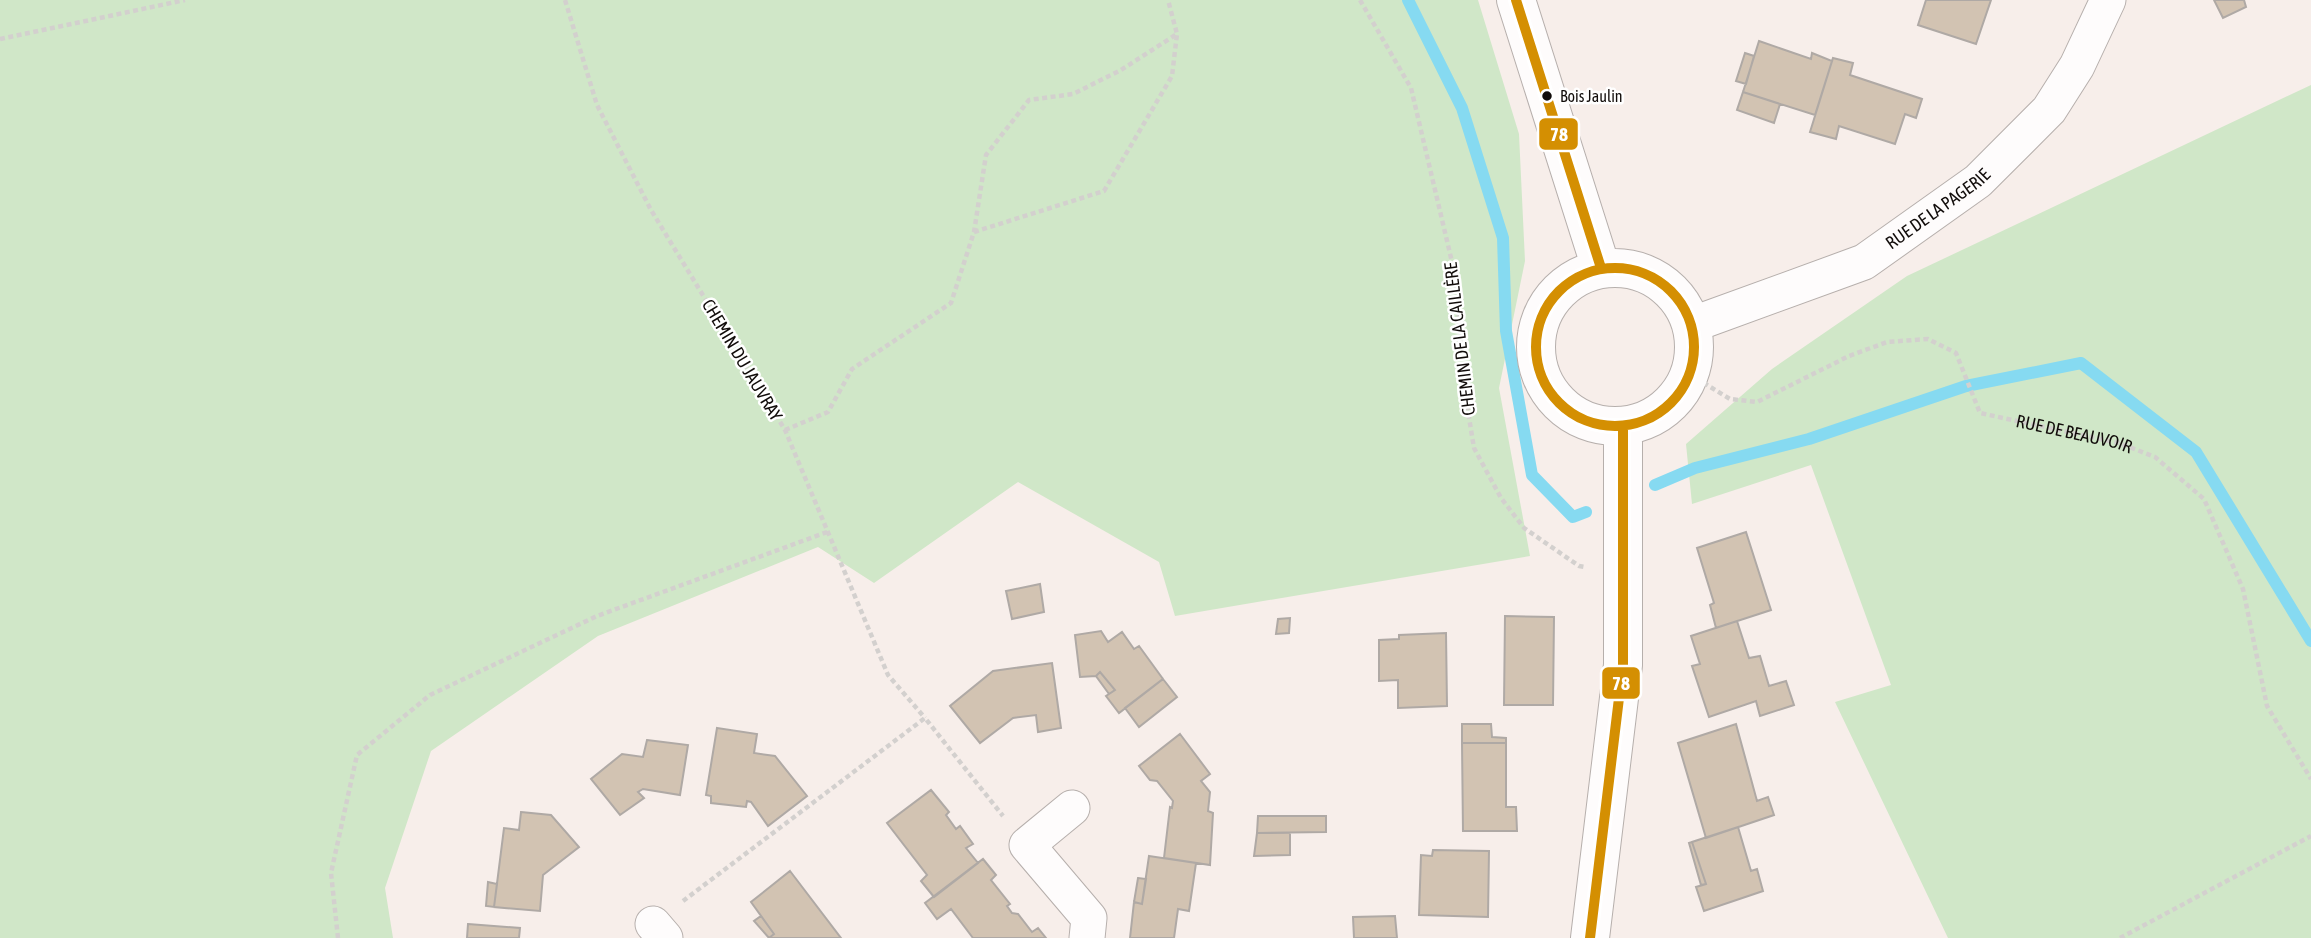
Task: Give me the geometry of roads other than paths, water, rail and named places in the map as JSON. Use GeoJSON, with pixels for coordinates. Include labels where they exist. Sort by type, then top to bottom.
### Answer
{"type":"FeatureCollection","features":[{"type":"Feature","properties":{"kind":"street"},"geometry":{"type":"LineString","coordinates":[[1516,0],[1601,268]]}},
{"type":"Feature","properties":{"kind":"street","name":"RUE DE LA PAGERIE"},"geometry":{"type":"LineString","coordinates":[[1691,325],[1864,262],[1978,181],[2049,110],[2077,66],[2108,0]]}},
{"type":"Feature","properties":{"kind":"street"},"geometry":{"type":"LineString","coordinates":[[1601,268],[1624,268],[1646,274],[1666,286],[1681,304],[1691,325],[1694,349],[1689,374],[1679,394],[1664,410],[1644,421],[1623,426],[1596,425],[1571,414],[1551,396],[1538,372],[1535,345],[1541,318],[1554,295],[1575,278],[1601,268]]}},
{"type":"Feature","properties":{"kind":"street"},"geometry":{"type":"LineString","coordinates":[[1590,938],[1623,665],[1623,426]]}},
{"type":"Feature","properties":{"kind":"street"},"geometry":{"type":"LineString","coordinates":[[1072,808],[1027,845],[1089,918],[1087,938]]}},
{"type":"Feature","properties":{"kind":"waterway"},"geometry":{"type":"LineString","coordinates":[[1408,0],[1462,108],[1503,238],[1506,331],[1532,475],[1573,517],[1586,512]]}},
{"type":"Feature","properties":{"kind":"waterway"},"geometry":{"type":"LineString","coordinates":[[1655,485],[1695,468],[1809,439],[1966,386],[2081,363],[2196,452],[2311,641]]}},
{"type":"Feature","properties":{"kind":"place","name":"Bois Jaulin"},"geometry":{"type":"Point","coordinates":[1547,96]}}]}
